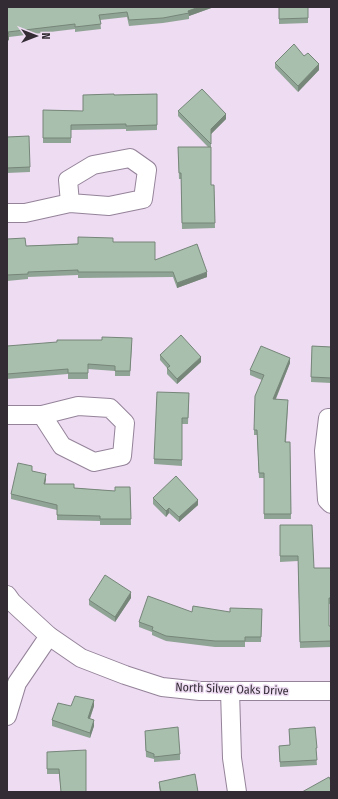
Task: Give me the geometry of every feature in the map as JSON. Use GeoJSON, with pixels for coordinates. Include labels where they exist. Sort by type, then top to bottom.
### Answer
{"type":"FeatureCollection","features":[{"type":"Feature","properties":{"kind":"street"},"geometry":{"type":"LineString","coordinates":[[7,213],[25,213],[70,203]]}},
{"type":"Feature","properties":{"kind":"street"},"geometry":{"type":"LineString","coordinates":[[7,415],[42,415]]}},
{"type":"Feature","properties":{"kind":"street"},"geometry":{"type":"LineString","coordinates":[[331,418],[328,418],[324,452],[327,500],[331,504]]}},
{"type":"Feature","properties":{"kind":"street","name":"North Silver Oaks Drive"},"geometry":{"type":"LineString","coordinates":[[7,595],[12,602],[49,636],[81,658],[125,676],[162,687],[200,691],[331,692]]}},
{"type":"Feature","properties":{"kind":"street"},"geometry":{"type":"LineString","coordinates":[[7,716],[17,683],[49,636]]}},
{"type":"Feature","properties":{"kind":"street"},"geometry":{"type":"LineString","coordinates":[[230,691],[232,758],[237,792]]}},
{"type":"Feature","properties":{"kind":"building"},"geometry":{"type":"Polygon","coordinates":[[[7,7],[199,7],[188,11],[189,13],[163,18],[129,20],[127,12],[99,15],[101,24],[75,27],[75,24],[8,32],[9,35],[7,36],[7,7]]]}},
{"type":"Feature","properties":{"kind":"building"},"geometry":{"type":"Polygon","coordinates":[[[279,7],[308,7],[308,18],[279,19],[279,7]]]}},
{"type":"Feature","properties":{"kind":"building"},"geometry":{"type":"Polygon","coordinates":[[[294,44],[304,56],[308,53],[319,64],[298,86],[275,63],[294,44]]]}},
{"type":"Feature","properties":{"kind":"building"},"geometry":{"type":"Polygon","coordinates":[[[202,89],[226,114],[211,129],[211,144],[178,111],[202,89]]]}},
{"type":"Feature","properties":{"kind":"building"},"geometry":{"type":"Polygon","coordinates":[[[157,94],[157,125],[71,125],[71,138],[43,138],[43,110],[83,111],[83,95],[157,94]]]}},
{"type":"Feature","properties":{"kind":"building"},"geometry":{"type":"Polygon","coordinates":[[[29,136],[30,167],[7,168],[7,137],[29,136]]]}},
{"type":"Feature","properties":{"kind":"building"},"geometry":{"type":"Polygon","coordinates":[[[178,147],[211,147],[211,185],[214,185],[215,223],[182,223],[181,173],[179,173],[178,147]]]}},
{"type":"Feature","properties":{"kind":"building"},"geometry":{"type":"Polygon","coordinates":[[[78,237],[113,238],[113,242],[155,242],[155,260],[197,244],[207,272],[177,283],[173,272],[78,272],[78,270],[28,272],[28,274],[7,275],[7,239],[25,238],[26,246],[78,244],[78,237]]]}},
{"type":"Feature","properties":{"kind":"building"},"geometry":{"type":"Polygon","coordinates":[[[181,335],[201,357],[177,379],[167,368],[170,366],[160,355],[181,335]]]}},
{"type":"Feature","properties":{"kind":"building"},"geometry":{"type":"Polygon","coordinates":[[[102,337],[132,338],[130,371],[115,371],[115,366],[88,364],[88,373],[68,373],[68,369],[7,374],[7,346],[57,342],[57,340],[102,340],[102,337]]]}},
{"type":"Feature","properties":{"kind":"building"},"geometry":{"type":"Polygon","coordinates":[[[261,346],[290,358],[273,399],[288,400],[285,442],[290,442],[291,514],[264,514],[264,473],[259,473],[257,430],[254,430],[255,396],[264,375],[250,370],[261,346]]]}},
{"type":"Feature","properties":{"kind":"building"},"geometry":{"type":"Polygon","coordinates":[[[312,346],[331,347],[331,378],[311,377],[312,346]]]}},
{"type":"Feature","properties":{"kind":"building"},"geometry":{"type":"Polygon","coordinates":[[[157,392],[189,393],[188,418],[182,418],[182,460],[154,459],[157,392]]]}},
{"type":"Feature","properties":{"kind":"building"},"geometry":{"type":"Polygon","coordinates":[[[18,463],[32,466],[32,471],[46,474],[44,484],[74,484],[74,488],[115,491],[115,487],[130,487],[131,519],[100,519],[100,516],[57,515],[57,505],[11,494],[18,463]]]}},
{"type":"Feature","properties":{"kind":"building"},"geometry":{"type":"Polygon","coordinates":[[[176,476],[198,500],[179,517],[169,508],[166,511],[153,498],[176,476]]]}},
{"type":"Feature","properties":{"kind":"building"},"geometry":{"type":"Polygon","coordinates":[[[280,525],[312,525],[314,568],[331,568],[329,626],[331,626],[331,641],[300,642],[298,556],[280,556],[280,525]]]}},
{"type":"Feature","properties":{"kind":"building"},"geometry":{"type":"Polygon","coordinates":[[[105,575],[131,592],[115,617],[89,600],[105,575]]]}},
{"type":"Feature","properties":{"kind":"building"},"geometry":{"type":"Polygon","coordinates":[[[148,596],[192,612],[193,606],[230,612],[230,608],[262,609],[261,637],[245,637],[245,641],[215,641],[166,636],[152,630],[153,627],[139,622],[148,596]]]}},
{"type":"Feature","properties":{"kind":"building"},"geometry":{"type":"Polygon","coordinates":[[[75,696],[94,700],[88,718],[94,720],[90,733],[52,720],[58,703],[71,706],[75,696]]]}},
{"type":"Feature","properties":{"kind":"building"},"geometry":{"type":"Polygon","coordinates":[[[178,727],[180,754],[154,757],[154,754],[146,751],[145,731],[178,727]]]}},
{"type":"Feature","properties":{"kind":"building"},"geometry":{"type":"Polygon","coordinates":[[[315,727],[317,760],[280,762],[279,746],[290,745],[289,729],[315,727]]]}},
{"type":"Feature","properties":{"kind":"building"},"geometry":{"type":"Polygon","coordinates":[[[86,750],[86,792],[61,792],[59,769],[47,769],[47,752],[86,750]]]}},
{"type":"Feature","properties":{"kind":"building"},"geometry":{"type":"Polygon","coordinates":[[[195,774],[198,792],[161,792],[159,782],[195,774]]]}},
{"type":"Feature","properties":{"kind":"building"},"geometry":{"type":"Polygon","coordinates":[[[329,777],[331,781],[331,792],[302,792],[329,777]]]}}]}
